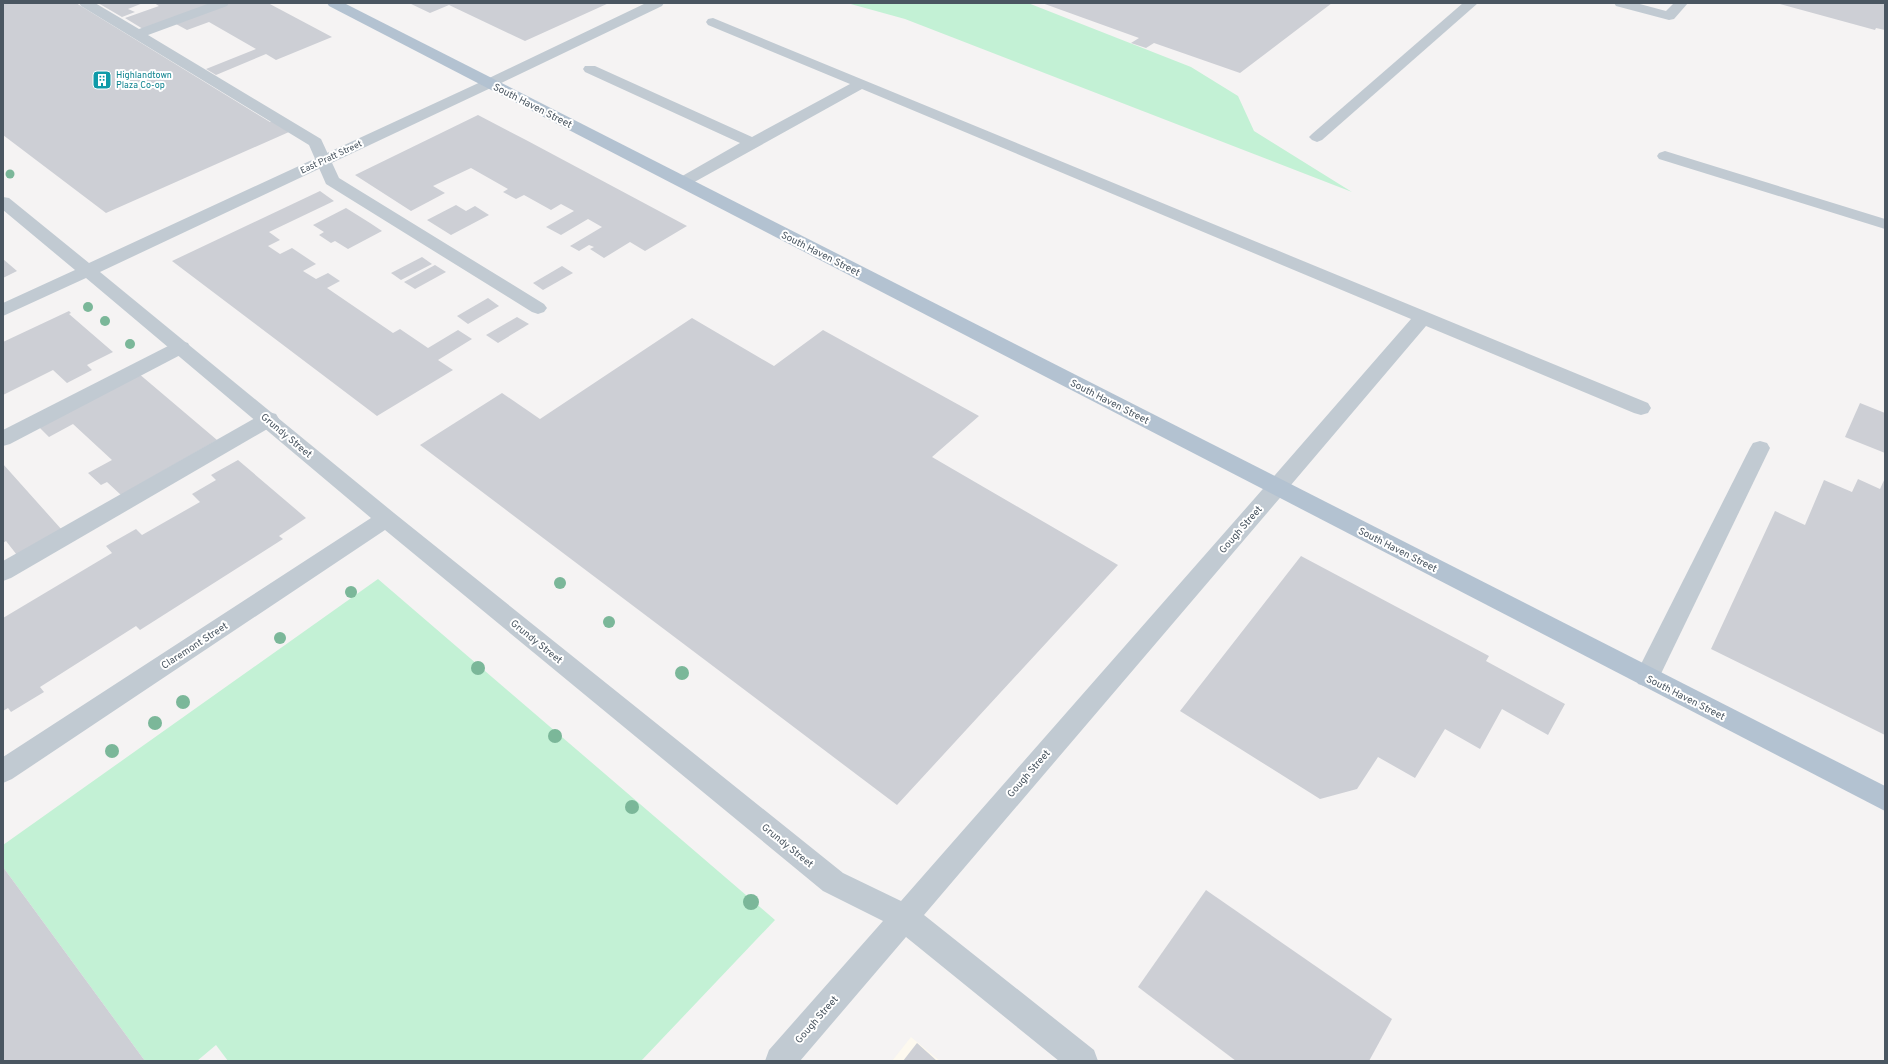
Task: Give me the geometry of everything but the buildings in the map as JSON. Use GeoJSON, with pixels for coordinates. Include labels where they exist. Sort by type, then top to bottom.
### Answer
{"type":"FeatureCollection","features":[{"type":"Feature","properties":{"kind":"main road","name":"South Haven Street"},"geometry":{"type":"LineString","coordinates":[[334,3],[1885,799]]}},
{"type":"Feature","properties":{"kind":"street"},"geometry":{"type":"LineString","coordinates":[[86,3],[316,142],[332,181],[538,308]]}},
{"type":"Feature","properties":{"kind":"street"},"geometry":{"type":"LineString","coordinates":[[138,34],[222,3]]}},
{"type":"Feature","properties":{"kind":"street","name":"East Pratt Street"},"geometry":{"type":"LineString","coordinates":[[3,310],[490,83],[657,3]]}},
{"type":"Feature","properties":{"kind":"street"},"geometry":{"type":"LineString","coordinates":[[1317,137],[1471,3]]}},
{"type":"Feature","properties":{"kind":"street"},"geometry":{"type":"LineString","coordinates":[[1621,3],[1669,16],[1681,3]]}},
{"type":"Feature","properties":{"kind":"street"},"geometry":{"type":"LineString","coordinates":[[714,22],[1641,408]]}},
{"type":"Feature","properties":{"kind":"street"},"geometry":{"type":"LineString","coordinates":[[590,69],[752,143]]}},
{"type":"Feature","properties":{"kind":"street"},"geometry":{"type":"LineString","coordinates":[[683,182],[861,84]]}},
{"type":"Feature","properties":{"kind":"street"},"geometry":{"type":"LineString","coordinates":[[1665,156],[1885,224]]}},
{"type":"Feature","properties":{"kind":"street","name":"Grundy Street"},"geometry":{"type":"LineString","coordinates":[[3,202],[269,419],[386,519],[833,882],[904,917],[1083,1061]]}},
{"type":"Feature","properties":{"kind":"street","name":"Gough Street"},"geometry":{"type":"LineString","coordinates":[[780,1061],[1423,317]]}},
{"type":"Feature","properties":{"kind":"street"},"geometry":{"type":"LineString","coordinates":[[3,439],[181,347]]}},
{"type":"Feature","properties":{"kind":"street"},"geometry":{"type":"LineString","coordinates":[[3,572],[269,419]]}},
{"type":"Feature","properties":{"kind":"street"},"geometry":{"type":"LineString","coordinates":[[1648,677],[1760,448]]}},
{"type":"Feature","properties":{"kind":"street","name":"Claremont Street"},"geometry":{"type":"LineString","coordinates":[[3,771],[386,519]]}},
{"type":"Feature","properties":{"kind":"shaded area"},"geometry":{"type":"Polygon","coordinates":[[[911,1037],[940,1061],[892,1061],[911,1037]]]}},
{"type":"Feature","properties":{"kind":"green space"},"geometry":{"type":"Polygon","coordinates":[[[847,3],[1028,3],[1191,67],[1238,96],[1254,131],[1352,192],[905,19],[847,3]]]}},
{"type":"Feature","properties":{"kind":"green space"},"geometry":{"type":"Polygon","coordinates":[[[378,579],[775,920],[641,1061],[228,1061],[216,1045],[197,1061],[145,1061],[3,867],[3,845],[378,579]]]}},
{"type":"Feature","properties":{"kind":"place","name":"Highlandtown Plaza Co-op"},"geometry":{"type":"Point","coordinates":[102,80]}}]}
